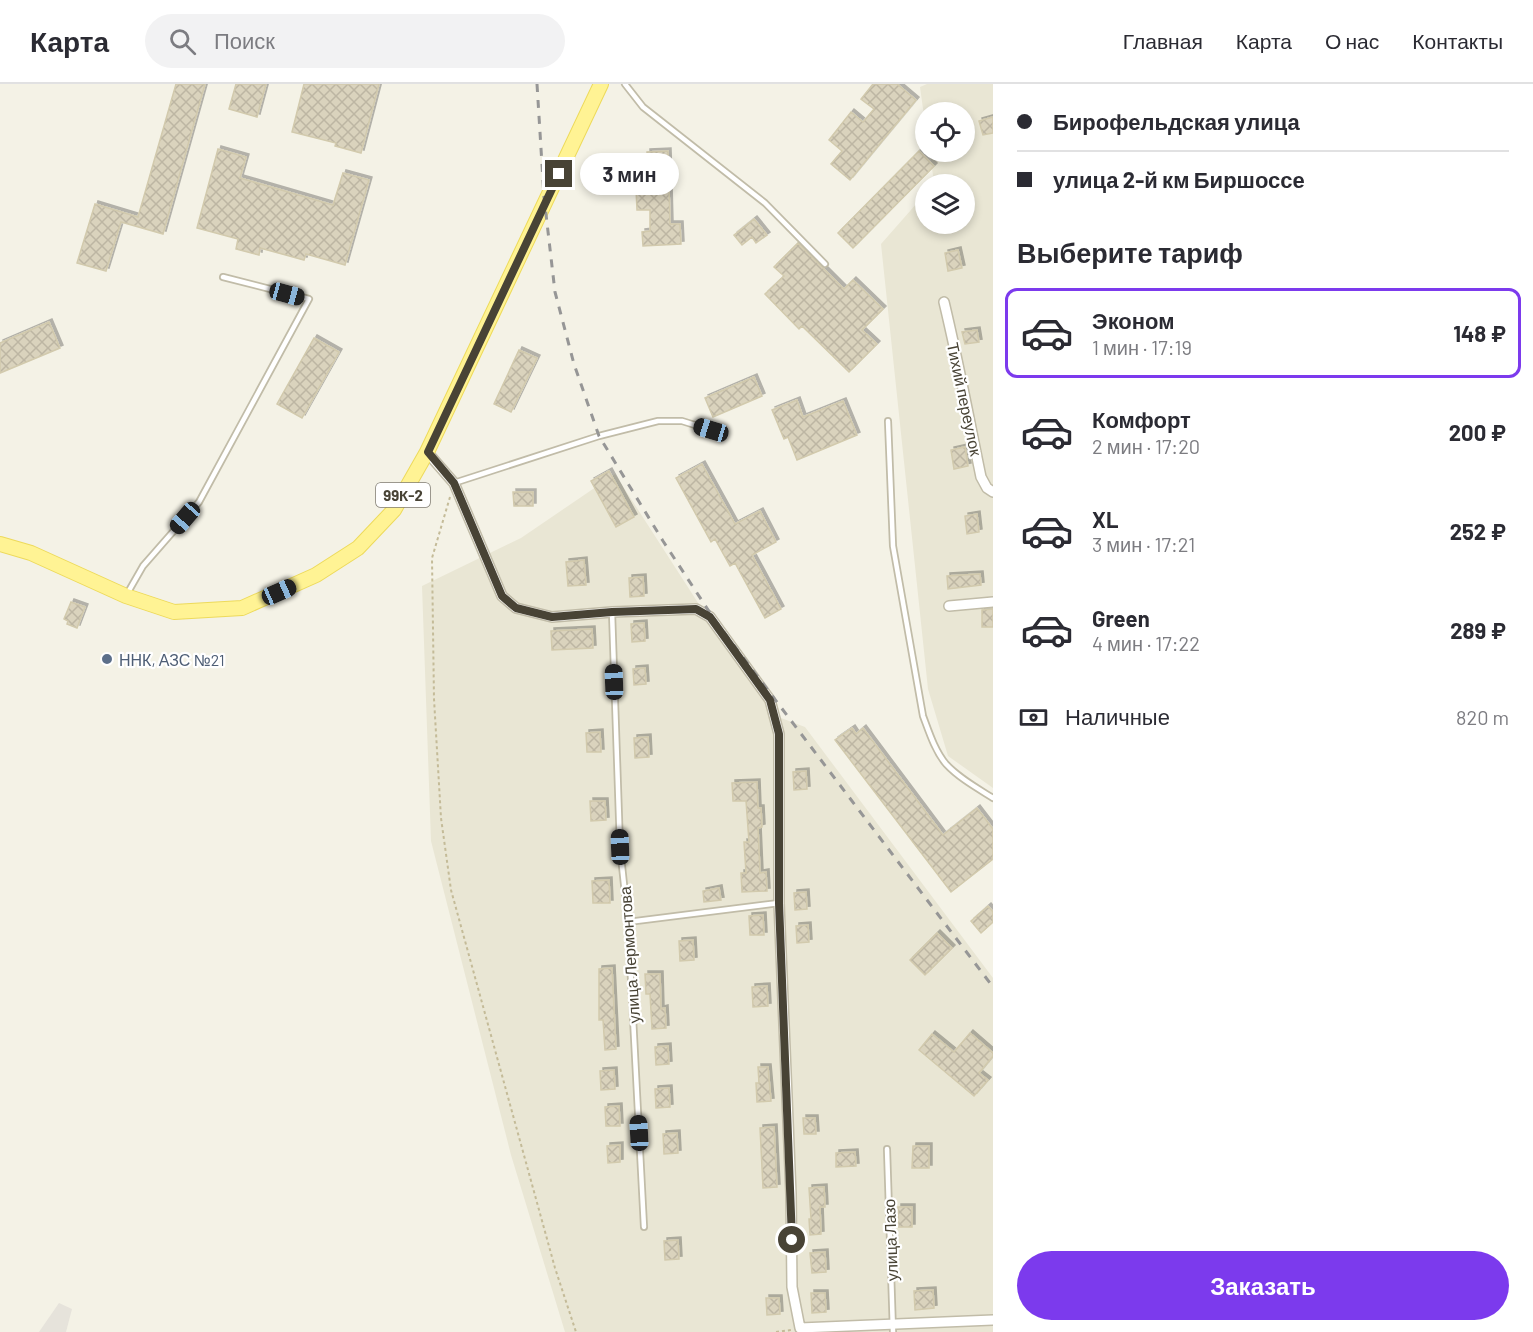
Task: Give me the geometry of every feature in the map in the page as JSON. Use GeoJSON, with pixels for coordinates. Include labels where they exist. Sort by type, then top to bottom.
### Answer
{"type":"FeatureCollection","features":[{"type":"Feature","properties":{"kind":"main road","name":"99К-2"},"geometry":{"type":"LineString","coordinates":[[0,544],[31,553],[126,596],[174,612],[242,608],[316,575],[358,548],[394,510],[428,452],[601,84]]}},
{"type":"Feature","properties":{"kind":"street","name":"Тихий переулок"},"geometry":{"type":"LineString","coordinates":[[944,302],[958,358],[962,389],[981,477],[987,488],[993,492]]}},
{"type":"Feature","properties":{"kind":"street"},"geometry":{"type":"LineString","coordinates":[[428,452],[454,483],[502,596],[516,608],[552,617],[696,609],[710,617],[770,700],[779,734],[779,903],[791,1194],[792,1287],[800,1328],[893,1329],[993,1320]]}},
{"type":"Feature","properties":{"kind":"street"},"geometry":{"type":"LineString","coordinates":[[949,606],[993,602]]}},
{"type":"Feature","properties":{"kind":"lane"},"geometry":{"type":"LineString","coordinates":[[625,84],[643,107],[765,203],[825,264]]}},
{"type":"Feature","properties":{"kind":"lane"},"geometry":{"type":"LineString","coordinates":[[126,596],[143,566],[199,502],[309,299],[223,277]]}},
{"type":"Feature","properties":{"kind":"lane"},"geometry":{"type":"LineString","coordinates":[[454,483],[599,436],[658,421],[682,421],[711,430]]}},
{"type":"Feature","properties":{"kind":"lane"},"geometry":{"type":"LineString","coordinates":[[888,421],[893,546],[923,716],[932,741],[946,763],[964,779],[993,798]]}},
{"type":"Feature","properties":{"kind":"lane","name":"улица Лермонтова"},"geometry":{"type":"LineString","coordinates":[[612,612],[620,847],[628,922],[644,1227]]}},
{"type":"Feature","properties":{"kind":"lane"},"geometry":{"type":"LineString","coordinates":[[628,922],[779,903]]}},
{"type":"Feature","properties":{"kind":"lane","name":"улица Лазо"},"geometry":{"type":"LineString","coordinates":[[887,1149],[893,1329]]}},
{"type":"Feature","properties":{"kind":"path"},"geometry":{"type":"LineString","coordinates":[[454,483],[432,558],[434,699],[441,818],[451,890],[540,1213],[576,1332]]}},
{"type":"Feature","properties":{"kind":"path"},"geometry":{"type":"LineString","coordinates":[[776,1332],[800,1328]]}},
{"type":"Feature","properties":{"kind":"shaded area"},"geometry":{"type":"Polygon","coordinates":[[[927,84],[993,84],[993,788],[948,756],[928,689],[881,244],[915,205],[915,234],[975,234],[975,174],[933,174],[931,162],[975,162],[975,102],[922,102],[920,87],[927,84]]]}},
{"type":"Feature","properties":{"kind":"shaded area"},"geometry":{"type":"Polygon","coordinates":[[[615,474],[731,654],[781,718],[805,727],[993,978],[993,1332],[565,1332],[511,1155],[431,841],[422,586],[521,538],[615,474]]]}},
{"type":"Feature","properties":{"kind":"shaded area"},"geometry":{"type":"Polygon","coordinates":[[[59,1303],[72,1309],[66,1332],[39,1332],[59,1303]]]}},
{"type":"Feature","properties":{"kind":"building"},"geometry":{"type":"Polygon","coordinates":[[[176,84],[205,84],[163,234],[121,222],[106,271],[77,263],[95,204],[138,217],[176,84]]]}},
{"type":"Feature","properties":{"kind":"building"},"geometry":{"type":"Polygon","coordinates":[[[236,84],[266,84],[257,117],[229,109],[236,84]]]}},
{"type":"Feature","properties":{"kind":"building"},"geometry":{"type":"Polygon","coordinates":[[[304,84],[379,84],[361,153],[335,146],[336,143],[292,132],[304,84]]]}},
{"type":"Feature","properties":{"kind":"building"},"geometry":{"type":"Polygon","coordinates":[[[873,84],[897,84],[916,100],[850,180],[831,164],[842,151],[829,140],[851,112],[863,122],[874,109],[861,99],[873,84]]]}},
{"type":"Feature","properties":{"kind":"building"},"geometry":{"type":"Polygon","coordinates":[[[993,117],[993,133],[983,135],[979,121],[993,117]]]}},
{"type":"Feature","properties":{"kind":"building"},"geometry":{"type":"Polygon","coordinates":[[[218,149],[246,157],[240,178],[333,205],[343,173],[369,180],[345,265],[306,254],[304,260],[260,248],[259,255],[236,249],[238,239],[197,228],[218,149]]]}},
{"type":"Feature","properties":{"kind":"building"},"geometry":{"type":"Polygon","coordinates":[[[668,151],[670,224],[680,224],[681,244],[643,246],[642,232],[650,231],[650,210],[637,210],[636,189],[649,188],[647,152],[668,151]]]}},
{"type":"Feature","properties":{"kind":"building"},"geometry":{"type":"Polygon","coordinates":[[[915,155],[915,162],[930,162],[934,166],[926,174],[915,174],[915,185],[853,248],[838,233],[915,155]]]}},
{"type":"Feature","properties":{"kind":"building"},"geometry":{"type":"Polygon","coordinates":[[[754,219],[767,235],[756,243],[752,237],[742,245],[734,235],[754,219]]]}},
{"type":"Feature","properties":{"kind":"building"},"geometry":{"type":"Polygon","coordinates":[[[798,243],[844,289],[853,280],[883,309],[862,330],[877,344],[849,372],[802,326],[799,329],[765,294],[784,276],[774,267],[798,243]]]}},
{"type":"Feature","properties":{"kind":"building"},"geometry":{"type":"Polygon","coordinates":[[[958,250],[962,268],[948,271],[945,253],[958,250]]]}},
{"type":"Feature","properties":{"kind":"building"},"geometry":{"type":"Polygon","coordinates":[[[49,322],[60,348],[0,373],[0,343],[49,322]]]}},
{"type":"Feature","properties":{"kind":"building"},"geometry":{"type":"Polygon","coordinates":[[[977,330],[979,342],[965,344],[962,332],[977,330]]]}},
{"type":"Feature","properties":{"kind":"building"},"geometry":{"type":"Polygon","coordinates":[[[314,338],[339,352],[302,418],[277,404],[314,338]]]}},
{"type":"Feature","properties":{"kind":"building"},"geometry":{"type":"Polygon","coordinates":[[[519,350],[537,358],[511,412],[494,404],[519,350]]]}},
{"type":"Feature","properties":{"kind":"building"},"geometry":{"type":"Polygon","coordinates":[[[754,377],[762,396],[713,417],[705,398],[754,377]]]}},
{"type":"Feature","properties":{"kind":"building"},"geometry":{"type":"Polygon","coordinates":[[[797,400],[803,417],[843,401],[857,435],[797,460],[788,437],[784,439],[772,410],[797,400]]]}},
{"type":"Feature","properties":{"kind":"building"},"geometry":{"type":"Polygon","coordinates":[[[965,447],[968,466],[954,469],[951,450],[965,447]]]}},
{"type":"Feature","properties":{"kind":"building"},"geometry":{"type":"Polygon","coordinates":[[[702,464],[735,524],[760,511],[776,542],[752,555],[781,609],[765,618],[735,563],[730,566],[715,539],[711,542],[676,478],[702,464]]]}},
{"type":"Feature","properties":{"kind":"building"},"geometry":{"type":"Polygon","coordinates":[[[609,471],[634,517],[616,527],[591,481],[609,471]]]}},
{"type":"Feature","properties":{"kind":"building"},"geometry":{"type":"Polygon","coordinates":[[[513,492],[533,492],[533,506],[514,506],[513,492]]]}},
{"type":"Feature","properties":{"kind":"building"},"geometry":{"type":"Polygon","coordinates":[[[977,514],[979,532],[967,534],[965,516],[977,514]]]}},
{"type":"Feature","properties":{"kind":"building"},"geometry":{"type":"Polygon","coordinates":[[[584,560],[586,585],[568,586],[566,562],[584,560]]]}},
{"type":"Feature","properties":{"kind":"building"},"geometry":{"type":"Polygon","coordinates":[[[980,574],[981,585],[948,589],[947,576],[980,574]]]}},
{"type":"Feature","properties":{"kind":"building"},"geometry":{"type":"Polygon","coordinates":[[[643,577],[644,596],[630,597],[629,578],[643,577]]]}},
{"type":"Feature","properties":{"kind":"building"},"geometry":{"type":"Polygon","coordinates":[[[71,602],[85,607],[77,628],[67,624],[68,621],[64,619],[71,602]]]}},
{"type":"Feature","properties":{"kind":"building"},"geometry":{"type":"Polygon","coordinates":[[[993,609],[993,627],[982,627],[982,610],[993,609]]]}},
{"type":"Feature","properties":{"kind":"building"},"geometry":{"type":"Polygon","coordinates":[[[644,623],[645,641],[632,642],[631,624],[644,623]]]}},
{"type":"Feature","properties":{"kind":"building"},"geometry":{"type":"Polygon","coordinates":[[[592,629],[593,648],[552,650],[551,631],[592,629]]]}},
{"type":"Feature","properties":{"kind":"building"},"geometry":{"type":"Polygon","coordinates":[[[645,668],[646,684],[634,685],[633,669],[645,668]]]}},
{"type":"Feature","properties":{"kind":"building"},"geometry":{"type":"Polygon","coordinates":[[[852,728],[856,734],[863,728],[943,835],[977,808],[993,829],[993,859],[951,892],[835,740],[852,728]]]}},
{"type":"Feature","properties":{"kind":"building"},"geometry":{"type":"Polygon","coordinates":[[[600,732],[601,752],[587,752],[586,733],[600,732]]]}},
{"type":"Feature","properties":{"kind":"building"},"geometry":{"type":"Polygon","coordinates":[[[648,737],[649,757],[635,758],[634,738],[648,737]]]}},
{"type":"Feature","properties":{"kind":"building"},"geometry":{"type":"Polygon","coordinates":[[[806,771],[807,789],[794,790],[793,772],[806,771]]]}},
{"type":"Feature","properties":{"kind":"building"},"geometry":{"type":"Polygon","coordinates":[[[757,782],[758,808],[761,808],[762,827],[758,828],[760,873],[766,872],[767,891],[742,892],[741,873],[746,873],[744,842],[749,842],[746,801],[733,801],[732,783],[757,782]]]}},
{"type":"Feature","properties":{"kind":"building"},"geometry":{"type":"Polygon","coordinates":[[[590,801],[605,801],[606,820],[591,821],[590,801]]]}},
{"type":"Feature","properties":{"kind":"building"},"geometry":{"type":"Polygon","coordinates":[[[609,880],[610,903],[593,903],[592,881],[609,880]]]}},
{"type":"Feature","properties":{"kind":"building"},"geometry":{"type":"Polygon","coordinates":[[[719,888],[721,900],[704,902],[703,891],[719,888]]]}},
{"type":"Feature","properties":{"kind":"building"},"geometry":{"type":"Polygon","coordinates":[[[806,892],[807,909],[795,910],[794,893],[806,892]]]}},
{"type":"Feature","properties":{"kind":"building"},"geometry":{"type":"Polygon","coordinates":[[[988,906],[993,912],[993,922],[981,933],[971,921],[988,906]]]}},
{"type":"Feature","properties":{"kind":"building"},"geometry":{"type":"Polygon","coordinates":[[[763,915],[764,935],[750,935],[749,916],[763,915]]]}},
{"type":"Feature","properties":{"kind":"building"},"geometry":{"type":"Polygon","coordinates":[[[808,925],[809,942],[797,943],[796,926],[808,925]]]}},
{"type":"Feature","properties":{"kind":"building"},"geometry":{"type":"Polygon","coordinates":[[[937,933],[952,948],[925,975],[910,960],[937,933]]]}},
{"type":"Feature","properties":{"kind":"building"},"geometry":{"type":"Polygon","coordinates":[[[693,940],[694,960],[680,961],[679,941],[693,940]]]}},
{"type":"Feature","properties":{"kind":"building"},"geometry":{"type":"Polygon","coordinates":[[[612,968],[616,1049],[605,1050],[603,1020],[599,1020],[599,969],[612,968]]]}},
{"type":"Feature","properties":{"kind":"building"},"geometry":{"type":"Polygon","coordinates":[[[645,974],[660,974],[661,1009],[665,1008],[666,1028],[652,1029],[650,994],[646,994],[645,974]]]}},
{"type":"Feature","properties":{"kind":"building"},"geometry":{"type":"Polygon","coordinates":[[[767,986],[768,1006],[753,1007],[752,987],[767,986]]]}},
{"type":"Feature","properties":{"kind":"building"},"geometry":{"type":"Polygon","coordinates":[[[970,1033],[993,1053],[979,1073],[988,1080],[974,1096],[919,1050],[932,1034],[954,1052],[970,1033]]]}},
{"type":"Feature","properties":{"kind":"building"},"geometry":{"type":"Polygon","coordinates":[[[668,1046],[669,1064],[656,1065],[655,1047],[668,1046]]]}},
{"type":"Feature","properties":{"kind":"building"},"geometry":{"type":"Polygon","coordinates":[[[758,1067],[768,1067],[771,1101],[757,1102],[758,1067]]]}},
{"type":"Feature","properties":{"kind":"building"},"geometry":{"type":"Polygon","coordinates":[[[614,1070],[615,1089],[601,1090],[600,1071],[614,1070]]]}},
{"type":"Feature","properties":{"kind":"building"},"geometry":{"type":"Polygon","coordinates":[[[669,1088],[670,1107],[656,1108],[655,1089],[669,1088]]]}},
{"type":"Feature","properties":{"kind":"building"},"geometry":{"type":"Polygon","coordinates":[[[619,1106],[620,1126],[606,1126],[605,1107],[619,1106]]]}},
{"type":"Feature","properties":{"kind":"building"},"geometry":{"type":"Polygon","coordinates":[[[803,1118],[815,1118],[816,1134],[804,1134],[803,1118]]]}},
{"type":"Feature","properties":{"kind":"building"},"geometry":{"type":"Polygon","coordinates":[[[774,1127],[777,1187],[763,1188],[760,1128],[774,1127]]]}},
{"type":"Feature","properties":{"kind":"building"},"geometry":{"type":"Polygon","coordinates":[[[677,1133],[678,1153],[664,1154],[663,1134],[677,1133]]]}},
{"type":"Feature","properties":{"kind":"building"},"geometry":{"type":"Polygon","coordinates":[[[620,1145],[620,1162],[608,1163],[607,1146],[620,1145]]]}},
{"type":"Feature","properties":{"kind":"building"},"geometry":{"type":"Polygon","coordinates":[[[913,1146],[929,1146],[929,1168],[912,1168],[913,1146]]]}},
{"type":"Feature","properties":{"kind":"building"},"geometry":{"type":"Polygon","coordinates":[[[855,1152],[856,1166],[836,1167],[836,1153],[855,1152]]]}},
{"type":"Feature","properties":{"kind":"building"},"geometry":{"type":"Polygon","coordinates":[[[824,1187],[825,1207],[820,1207],[821,1234],[810,1235],[809,1188],[824,1187]]]}},
{"type":"Feature","properties":{"kind":"building"},"geometry":{"type":"Polygon","coordinates":[[[898,1207],[912,1207],[912,1227],[898,1227],[898,1207]]]}},
{"type":"Feature","properties":{"kind":"building"},"geometry":{"type":"Polygon","coordinates":[[[678,1240],[679,1259],[665,1260],[664,1241],[678,1240]]]}},
{"type":"Feature","properties":{"kind":"building"},"geometry":{"type":"Polygon","coordinates":[[[825,1252],[826,1272],[812,1273],[810,1253],[825,1252]]]}},
{"type":"Feature","properties":{"kind":"building"},"geometry":{"type":"Polygon","coordinates":[[[933,1290],[934,1308],[915,1310],[914,1291],[933,1290]]]}},
{"type":"Feature","properties":{"kind":"building"},"geometry":{"type":"Polygon","coordinates":[[[811,1293],[825,1293],[826,1312],[812,1313],[811,1293]]]}},
{"type":"Feature","properties":{"kind":"building"},"geometry":{"type":"Polygon","coordinates":[[[766,1298],[779,1298],[780,1314],[767,1315],[766,1298]]]}},
{"type":"Feature","properties":{"kind":"railway"},"geometry":{"type":"LineString","coordinates":[[537,84],[544,197],[555,292],[574,364],[599,436],[714,619],[993,987]]}},
{"type":"Feature","properties":{"kind":"place","name":"ННК, АЗС №21"},"geometry":{"type":"Point","coordinates":[107,659]}},
{"type":"Feature","properties":{"kind":"route"},"geometry":{"type":"LineString","coordinates":[[559,174],[428,452],[454,483],[502,596],[516,608],[552,617],[696,609],[710,617],[770,700],[779,734],[779,903],[792,1240]]}}]}
